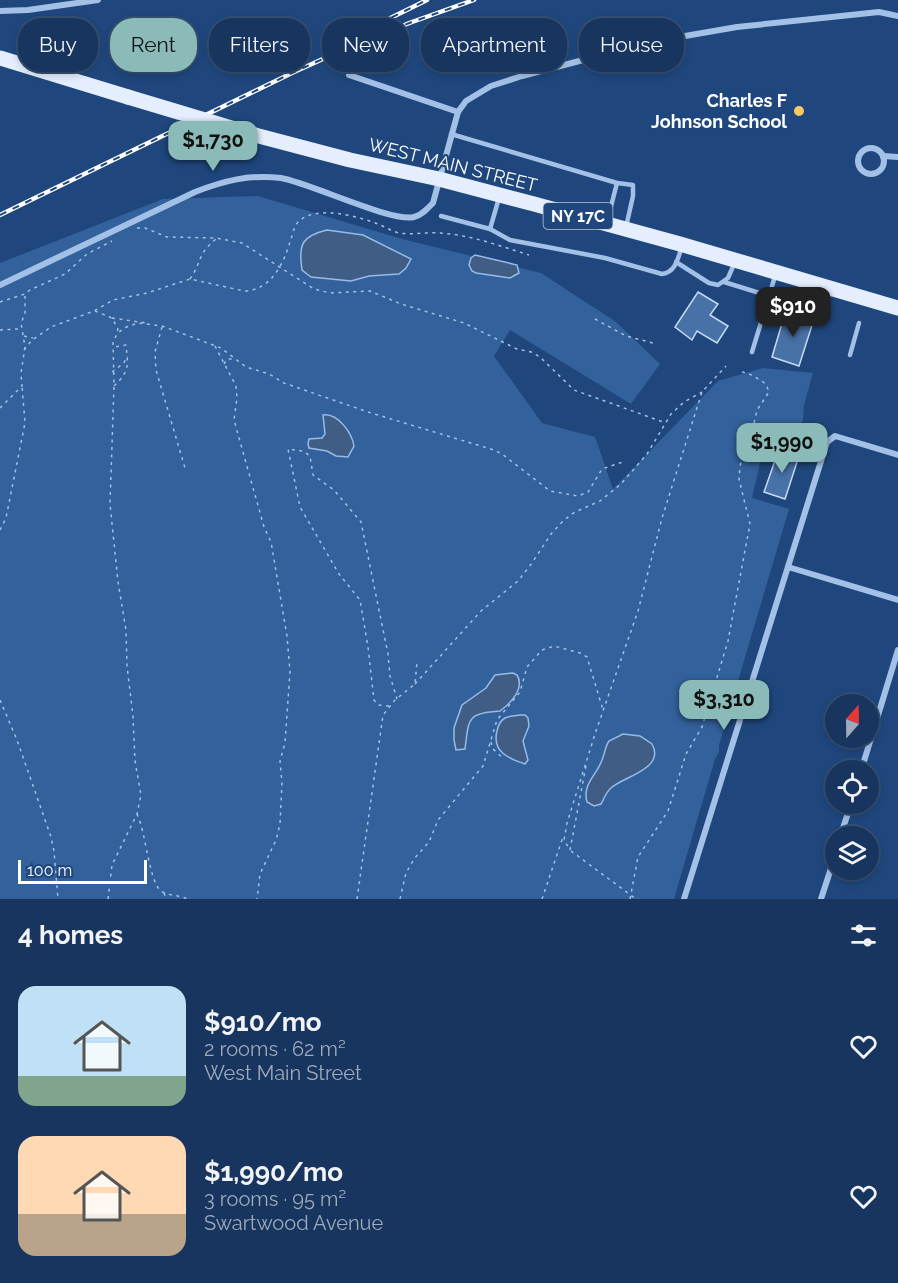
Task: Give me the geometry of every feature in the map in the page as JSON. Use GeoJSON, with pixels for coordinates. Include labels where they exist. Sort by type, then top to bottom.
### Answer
{"type":"FeatureCollection","features":[{"type":"Feature","properties":{"kind":"main road","name":"WEST MAIN STREET"},"geometry":{"type":"LineString","coordinates":[[0,58],[255,135],[499,195],[683,245],[898,308]]}},
{"type":"Feature","properties":{"kind":"street"},"geometry":{"type":"LineString","coordinates":[[0,11],[28,10],[98,0]]}},
{"type":"Feature","properties":{"kind":"street"},"geometry":{"type":"LineString","coordinates":[[0,285],[195,192],[229,180],[262,177],[293,180],[386,213],[405,218],[415,217],[426,211],[433,203],[458,112],[466,101],[491,86],[656,41],[737,27],[879,12],[898,16]]}},
{"type":"Feature","properties":{"kind":"street"},"geometry":{"type":"LineString","coordinates":[[349,75],[458,112]]}},
{"type":"Feature","properties":{"kind":"street"},"geometry":{"type":"LineString","coordinates":[[883,156],[882,168],[876,173],[868,174],[859,167],[859,155],[865,150],[877,150],[883,156],[898,156]]}},
{"type":"Feature","properties":{"kind":"street"},"geometry":{"type":"LineString","coordinates":[[684,899],[827,442],[835,436],[898,455]]}},
{"type":"Feature","properties":{"kind":"street"},"geometry":{"type":"LineString","coordinates":[[788,567],[898,600]]}},
{"type":"Feature","properties":{"kind":"street"},"geometry":{"type":"LineString","coordinates":[[864,760],[898,650]]}},
{"type":"Feature","properties":{"kind":"street"},"geometry":{"type":"LineString","coordinates":[[821,899],[827,880]]}},
{"type":"Feature","properties":{"kind":"lane"},"geometry":{"type":"LineString","coordinates":[[451,134],[617,183],[629,184],[634,188],[625,229]]}},
{"type":"Feature","properties":{"kind":"lane"},"geometry":{"type":"LineString","coordinates":[[606,224],[617,183]]}},
{"type":"Feature","properties":{"kind":"lane"},"geometry":{"type":"LineString","coordinates":[[490,229],[499,195]]}},
{"type":"Feature","properties":{"kind":"lane"},"geometry":{"type":"LineString","coordinates":[[441,216],[490,229],[510,240],[605,258],[662,274],[669,273],[683,245]]}},
{"type":"Feature","properties":{"kind":"lane"},"geometry":{"type":"LineString","coordinates":[[676,262],[709,283],[718,285],[724,282],[731,273],[735,261]]}},
{"type":"Feature","properties":{"kind":"lane"},"geometry":{"type":"LineString","coordinates":[[752,352],[776,273]]}},
{"type":"Feature","properties":{"kind":"lane"},"geometry":{"type":"LineString","coordinates":[[724,282],[766,295],[770,293]]}},
{"type":"Feature","properties":{"kind":"lane"},"geometry":{"type":"LineString","coordinates":[[824,313],[831,289]]}},
{"type":"Feature","properties":{"kind":"lane"},"geometry":{"type":"LineString","coordinates":[[850,356],[859,323]]}},
{"type":"Feature","properties":{"kind":"path"},"geometry":{"type":"LineString","coordinates":[[24,350],[36,337],[51,327],[94,311],[113,300],[147,293],[190,279],[244,291],[262,287],[280,268],[286,256],[294,227],[300,220],[316,213],[332,213],[364,220],[396,232],[442,233],[486,241],[529,255]]}},
{"type":"Feature","properties":{"kind":"path"},"geometry":{"type":"LineString","coordinates":[[136,228],[145,228],[167,237],[216,238],[242,243],[314,290],[330,293],[370,291],[464,323],[517,349],[540,357],[574,390],[666,423]]}},
{"type":"Feature","properties":{"kind":"path"},"geometry":{"type":"LineString","coordinates":[[0,302],[25,294],[65,274],[87,254],[116,238]]}},
{"type":"Feature","properties":{"kind":"path"},"geometry":{"type":"LineString","coordinates":[[190,279],[201,254],[216,238]]}},
{"type":"Feature","properties":{"kind":"path"},"geometry":{"type":"LineString","coordinates":[[0,530],[6,518],[25,423],[21,373],[24,350],[21,323],[26,304],[25,294]]}},
{"type":"Feature","properties":{"kind":"path"},"geometry":{"type":"LineString","coordinates":[[94,311],[112,318],[144,321],[162,326],[214,345],[246,367],[269,374],[284,383],[379,416],[494,450],[511,460],[544,488],[556,493],[583,495],[588,492],[602,469],[623,462]]}},
{"type":"Feature","properties":{"kind":"path"},"geometry":{"type":"LineString","coordinates":[[108,899],[114,860],[137,814],[141,795],[135,761],[134,716],[127,666],[126,630],[118,582],[110,504],[114,386],[112,347],[118,329],[112,318]]}},
{"type":"Feature","properties":{"kind":"path"},"geometry":{"type":"LineString","coordinates":[[595,319],[626,336],[653,343]]}},
{"type":"Feature","properties":{"kind":"path"},"geometry":{"type":"LineString","coordinates":[[117,334],[133,324],[146,323]]}},
{"type":"Feature","properties":{"kind":"path"},"geometry":{"type":"LineString","coordinates":[[162,326],[155,352],[156,369],[185,468]]}},
{"type":"Feature","properties":{"kind":"path"},"geometry":{"type":"LineString","coordinates":[[0,330],[17,328],[22,331]]}},
{"type":"Feature","properties":{"kind":"path"},"geometry":{"type":"LineString","coordinates":[[23,335],[30,339],[36,337]]}},
{"type":"Feature","properties":{"kind":"path"},"geometry":{"type":"LineString","coordinates":[[112,347],[126,345],[128,368],[114,386]]}},
{"type":"Feature","properties":{"kind":"path"},"geometry":{"type":"LineString","coordinates":[[214,345],[236,386],[234,420],[264,527],[271,542],[287,636],[290,672],[285,743],[280,761],[282,783],[280,824],[276,840],[260,874],[256,899]]}},
{"type":"Feature","properties":{"kind":"path"},"geometry":{"type":"LineString","coordinates":[[112,372],[124,363],[127,355]]}},
{"type":"Feature","properties":{"kind":"path"},"geometry":{"type":"LineString","coordinates":[[224,364],[227,358],[235,359]]}},
{"type":"Feature","properties":{"kind":"path"},"geometry":{"type":"LineString","coordinates":[[357,899],[383,715],[389,706],[415,684],[481,611],[518,581],[551,534],[564,520],[575,512],[600,501],[621,484],[647,454],[677,407],[702,392],[726,366]]}},
{"type":"Feature","properties":{"kind":"path"},"geometry":{"type":"LineString","coordinates":[[630,899],[638,857],[668,811],[686,754],[702,728],[728,641],[750,524],[739,479],[740,466],[756,410],[767,396],[769,388],[756,377],[739,370]]}},
{"type":"Feature","properties":{"kind":"path"},"geometry":{"type":"LineString","coordinates":[[0,408],[22,386]]}},
{"type":"Feature","properties":{"kind":"path"},"geometry":{"type":"LineString","coordinates":[[542,899],[638,611],[662,518],[702,392]]}},
{"type":"Feature","properties":{"kind":"path"},"geometry":{"type":"LineString","coordinates":[[750,436],[783,448]]}},
{"type":"Feature","properties":{"kind":"path"},"geometry":{"type":"LineString","coordinates":[[389,706],[378,705],[374,700],[360,600],[339,574],[300,507],[288,449],[303,451],[310,456],[313,475],[334,490],[361,522],[388,654],[390,676],[397,699]]}},
{"type":"Feature","properties":{"kind":"path"},"geometry":{"type":"LineString","coordinates":[[400,899],[410,866],[429,842],[438,820],[483,766],[497,720],[520,692],[527,667],[546,648],[561,647],[587,657],[603,711]]}},
{"type":"Feature","properties":{"kind":"path"},"geometry":{"type":"LineString","coordinates":[[415,684],[417,662]]}},
{"type":"Feature","properties":{"kind":"path"},"geometry":{"type":"LineString","coordinates":[[0,700],[51,837],[58,899]]}},
{"type":"Feature","properties":{"kind":"path"},"geometry":{"type":"LineString","coordinates":[[491,741],[493,749],[504,759]]}},
{"type":"Feature","properties":{"kind":"path"},"geometry":{"type":"LineString","coordinates":[[570,850],[586,766]]}},
{"type":"Feature","properties":{"kind":"path"},"geometry":{"type":"LineString","coordinates":[[137,814],[144,834],[153,882],[164,893],[166,899]]}},
{"type":"Feature","properties":{"kind":"path"},"geometry":{"type":"LineString","coordinates":[[565,833],[564,840],[570,850],[636,899]]}},
{"type":"Feature","properties":{"kind":"path"},"geometry":{"type":"LineString","coordinates":[[164,893],[188,899]]}},
{"type":"Feature","properties":{"kind":"shaded area"},"geometry":{"type":"Polygon","coordinates":[[[258,196],[402,239],[541,273],[616,322],[660,364],[631,404],[510,330],[494,356],[542,423],[595,437],[613,489],[718,381],[763,368],[813,373],[804,405],[803,419],[794,442],[764,446],[752,498],[789,509],[674,899],[0,899],[0,263],[163,199],[258,196]]]}},
{"type":"Feature","properties":{"kind":"shaded area"},"geometry":{"type":"Polygon","coordinates":[[[327,230],[363,235],[411,259],[399,274],[369,276],[351,281],[311,277],[302,270],[301,254],[304,242],[312,235],[327,230]]]}},
{"type":"Feature","properties":{"kind":"shaded area"},"geometry":{"type":"Polygon","coordinates":[[[475,255],[517,265],[519,273],[510,278],[476,273],[469,265],[471,258],[475,255]]]}},
{"type":"Feature","properties":{"kind":"shaded area"},"geometry":{"type":"Polygon","coordinates":[[[323,415],[334,417],[350,435],[354,446],[348,457],[309,448],[309,439],[322,438],[325,434],[323,415]]]}},
{"type":"Feature","properties":{"kind":"shaded area"},"geometry":{"type":"Polygon","coordinates":[[[513,673],[517,675],[519,685],[512,700],[500,711],[475,716],[469,724],[465,749],[456,750],[454,728],[462,705],[486,688],[495,675],[513,673]]]}},
{"type":"Feature","properties":{"kind":"shaded area"},"geometry":{"type":"Polygon","coordinates":[[[525,715],[528,718],[529,726],[523,741],[528,760],[525,764],[502,753],[496,738],[503,719],[525,715]]]}},
{"type":"Feature","properties":{"kind":"shaded area"},"geometry":{"type":"Polygon","coordinates":[[[623,734],[640,736],[652,744],[655,753],[653,760],[641,771],[616,784],[606,794],[601,804],[594,806],[587,802],[588,785],[600,765],[609,741],[623,734]]]}},
{"type":"Feature","properties":{"kind":"building"},"geometry":{"type":"Polygon","coordinates":[[[698,292],[718,304],[710,315],[728,326],[717,343],[697,331],[692,340],[675,327],[698,292]]]}},
{"type":"Feature","properties":{"kind":"building"},"geometry":{"type":"Polygon","coordinates":[[[786,310],[814,319],[799,366],[772,357],[786,310]]]}},
{"type":"Feature","properties":{"kind":"building"},"geometry":{"type":"Polygon","coordinates":[[[779,449],[799,456],[785,499],[764,492],[779,449]]]}},
{"type":"Feature","properties":{"kind":"railway"},"geometry":{"type":"LineString","coordinates":[[390,18],[427,0]]}},
{"type":"Feature","properties":{"kind":"railway"},"geometry":{"type":"LineString","coordinates":[[0,215],[358,43],[474,0]]}},
{"type":"Feature","properties":{"kind":"place","name":"Charles F Johnson School"},"geometry":{"type":"Point","coordinates":[799,111]}}]}
